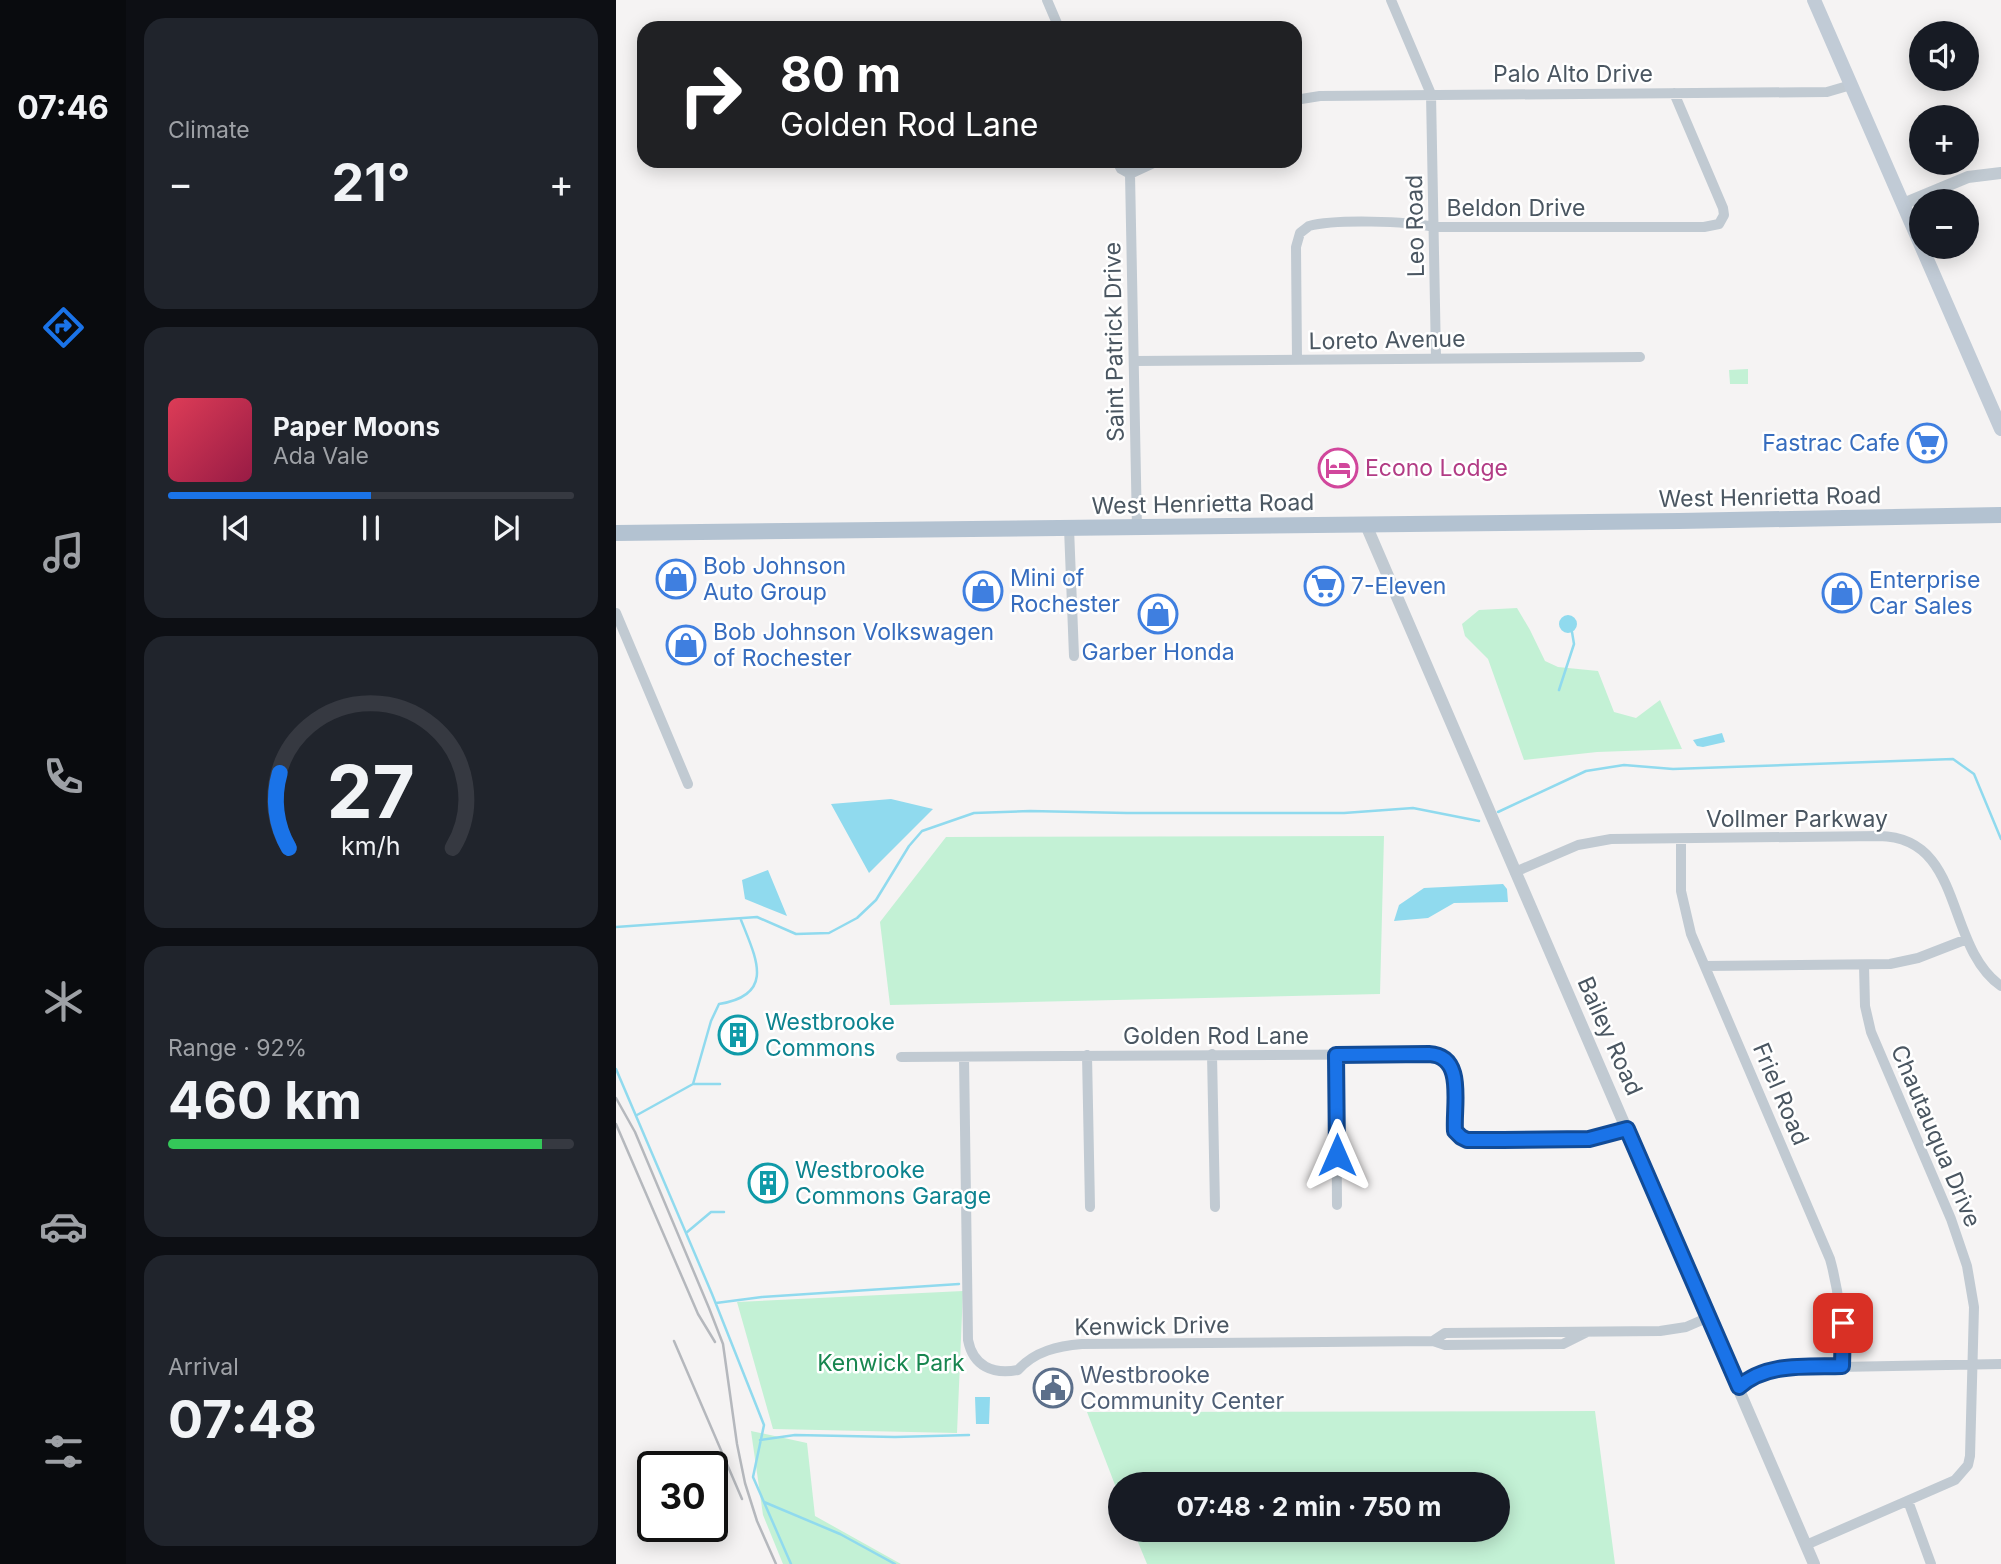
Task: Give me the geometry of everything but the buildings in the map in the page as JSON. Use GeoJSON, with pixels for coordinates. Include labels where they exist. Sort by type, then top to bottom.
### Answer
{"type":"FeatureCollection","features":[{"type":"Feature","properties":{"kind":"main road"},"geometry":{"type":"LineString","coordinates":[[1814,0],[2001,429]]}},
{"type":"Feature","properties":{"kind":"main road","name":"West Henrietta Road"},"geometry":{"type":"LineString","coordinates":[[616,533],[1137,529],[2001,514]]}},
{"type":"Feature","properties":{"kind":"street"},"geometry":{"type":"LineString","coordinates":[[1047,0],[1056,21]]}},
{"type":"Feature","properties":{"kind":"street"},"geometry":{"type":"LineString","coordinates":[[1391,0],[1431,94]]}},
{"type":"Feature","properties":{"kind":"street","name":"Palo Alto Drive"},"geometry":{"type":"LineString","coordinates":[[1302,99],[1320,96],[1431,94],[1827,92],[1851,85]]}},
{"type":"Feature","properties":{"kind":"street","name":"Beldon Drive"},"geometry":{"type":"LineString","coordinates":[[1297,360],[1296,247],[1298,236],[1303,229],[1324,223],[1417,223],[1434,227],[1704,228],[1719,224],[1724,215],[1723,208],[1674,93]]}},
{"type":"Feature","properties":{"kind":"street","name":"Leo Road"},"geometry":{"type":"LineString","coordinates":[[1431,94],[1436,358]]}},
{"type":"Feature","properties":{"kind":"street"},"geometry":{"type":"LineString","coordinates":[[1120,168],[1130,174],[1143,168]]}},
{"type":"Feature","properties":{"kind":"street"},"geometry":{"type":"LineString","coordinates":[[1903,204],[1968,177],[2001,173]]}},
{"type":"Feature","properties":{"kind":"street","name":"Saint Patrick Drive"},"geometry":{"type":"LineString","coordinates":[[1130,174],[1137,529]]}},
{"type":"Feature","properties":{"kind":"street","name":"Loreto Avenue"},"geometry":{"type":"LineString","coordinates":[[1135,361],[1640,357]]}},
{"type":"Feature","properties":{"kind":"street","name":"Bailey Road"},"geometry":{"type":"LineString","coordinates":[[1366,525],[1814,1564]]}},
{"type":"Feature","properties":{"kind":"street"},"geometry":{"type":"LineString","coordinates":[[1069,528],[1074,656]]}},
{"type":"Feature","properties":{"kind":"street"},"geometry":{"type":"LineString","coordinates":[[616,613],[688,784]]}},
{"type":"Feature","properties":{"kind":"street","name":"Vollmer Parkway"},"geometry":{"type":"LineString","coordinates":[[1516,872],[1557,853],[1593,841],[1879,836],[1904,839],[1922,848],[1936,864],[1967,939],[1983,968],[2001,986]]}},
{"type":"Feature","properties":{"kind":"street","name":"Friel Road"},"geometry":{"type":"LineString","coordinates":[[1682,839],[1683,906],[1691,934],[1830,1259],[1842,1313],[1842,1366]]}},
{"type":"Feature","properties":{"kind":"street"},"geometry":{"type":"LineString","coordinates":[[1705,967],[1890,964],[1918,958],[1967,939]]}},
{"type":"Feature","properties":{"kind":"street","name":"Chautauqua Drive"},"geometry":{"type":"LineString","coordinates":[[1806,1545],[1955,1480],[1968,1465],[1971,1449],[1974,1307],[1967,1266],[1951,1219],[1876,1045],[1866,1006],[1864,965]]}},
{"type":"Feature","properties":{"kind":"street"},"geometry":{"type":"LineString","coordinates":[[1212,1054],[1215,1207]]}},
{"type":"Feature","properties":{"kind":"street","name":"Golden Rod Lane"},"geometry":{"type":"LineString","coordinates":[[901,1057],[1429,1054],[1446,1058],[1454,1073],[1455,1131],[1467,1140],[1577,1140],[1627,1129]]}},
{"type":"Feature","properties":{"kind":"street"},"geometry":{"type":"LineString","coordinates":[[1087,1055],[1090,1207]]}},
{"type":"Feature","properties":{"kind":"street"},"geometry":{"type":"LineString","coordinates":[[1336,1055],[1337,1205]]}},
{"type":"Feature","properties":{"kind":"street","name":"Kenwick Drive"},"geometry":{"type":"LineString","coordinates":[[964,1057],[968,1340],[973,1356],[985,1367],[1002,1371],[1018,1370],[1037,1354],[1082,1344],[1433,1341],[1445,1333],[1673,1330],[1709,1317]]}},
{"type":"Feature","properties":{"kind":"street"},"geometry":{"type":"LineString","coordinates":[[1739,1387],[1748,1380],[1773,1370],[1842,1366],[2001,1364]]}},
{"type":"Feature","properties":{"kind":"street"},"geometry":{"type":"LineString","coordinates":[[1908,1501],[1931,1564]]}},
{"type":"Feature","properties":{"kind":"green space"},"geometry":{"type":"Polygon","coordinates":[[[1748,369],[1748,384],[1730,384],[1729,370],[1748,369]]]}},
{"type":"Feature","properties":{"kind":"green space"},"geometry":{"type":"Polygon","coordinates":[[[1517,608],[1545,661],[1558,667],[1598,671],[1614,712],[1636,718],[1660,700],[1682,749],[1597,752],[1524,760],[1488,659],[1465,636],[1462,624],[1479,610],[1517,608]]]}},
{"type":"Feature","properties":{"kind":"green space"},"geometry":{"type":"Polygon","coordinates":[[[1384,836],[1380,994],[890,1005],[880,922],[946,837],[1384,836]]]}},
{"type":"Feature","properties":{"kind":"green space","name":"Kenwick Park"},"geometry":{"type":"Polygon","coordinates":[[[963,1291],[957,1433],[773,1429],[737,1302],[963,1291]]]}},
{"type":"Feature","properties":{"kind":"green space"},"geometry":{"type":"Polygon","coordinates":[[[1595,1411],[1615,1564],[1147,1564],[1138,1542],[1510,1542],[1510,1472],[1110,1472],[1087,1412],[1595,1411]]]}},
{"type":"Feature","properties":{"kind":"green space"},"geometry":{"type":"Polygon","coordinates":[[[751,1431],[807,1443],[815,1516],[901,1564],[783,1564],[763,1515],[751,1431]]]}},
{"type":"Feature","properties":{"kind":"water"},"geometry":{"type":"Polygon","coordinates":[[[1564,615],[1572,615],[1577,624],[1575,631],[1564,633],[1559,628],[1559,620],[1564,615]]]}},
{"type":"Feature","properties":{"kind":"water"},"geometry":{"type":"Polygon","coordinates":[[[1722,733],[1725,742],[1703,747],[1697,746],[1693,740],[1722,733]]]}},
{"type":"Feature","properties":{"kind":"water"},"geometry":{"type":"Polygon","coordinates":[[[891,799],[933,809],[869,873],[831,804],[891,799]]]}},
{"type":"Feature","properties":{"kind":"water"},"geometry":{"type":"Polygon","coordinates":[[[768,870],[787,916],[745,899],[742,880],[768,870]]]}},
{"type":"Feature","properties":{"kind":"water"},"geometry":{"type":"Polygon","coordinates":[[[1503,884],[1507,889],[1508,902],[1454,903],[1428,918],[1394,921],[1399,905],[1424,888],[1503,884]]]}},
{"type":"Feature","properties":{"kind":"water"},"geometry":{"type":"Polygon","coordinates":[[[975,1397],[990,1397],[989,1424],[976,1424],[975,1397]]]}},
{"type":"Feature","properties":{"kind":"waterway"},"geometry":{"type":"LineString","coordinates":[[1559,690],[1574,644],[1572,632]]}},
{"type":"Feature","properties":{"kind":"waterway"},"geometry":{"type":"LineString","coordinates":[[1498,812],[1586,771],[1624,765],[1673,769],[1953,759],[1974,774],[2001,839]]}},
{"type":"Feature","properties":{"kind":"waterway"},"geometry":{"type":"LineString","coordinates":[[616,927],[757,917],[796,934],[829,933],[857,918],[876,900],[909,846],[922,831],[974,813],[1344,813],[1413,808],[1479,821]]}},
{"type":"Feature","properties":{"kind":"waterway"},"geometry":{"type":"LineString","coordinates":[[637,1115],[693,1084],[711,1021],[719,1004],[737,999],[749,992],[755,983],[756,961],[741,920]]}},
{"type":"Feature","properties":{"kind":"waterway"},"geometry":{"type":"LineString","coordinates":[[616,1069],[712,1294],[764,1425],[753,1477],[791,1564]]}},
{"type":"Feature","properties":{"kind":"waterway"},"geometry":{"type":"LineString","coordinates":[[693,1084],[720,1084]]}},
{"type":"Feature","properties":{"kind":"waterway"},"geometry":{"type":"LineString","coordinates":[[686,1233],[711,1212],[724,1212]]}},
{"type":"Feature","properties":{"kind":"waterway"},"geometry":{"type":"LineString","coordinates":[[716,1303],[762,1297],[959,1284]]}},
{"type":"Feature","properties":{"kind":"waterway"},"geometry":{"type":"LineString","coordinates":[[760,1440],[795,1435],[969,1435]]}},
{"type":"Feature","properties":{"kind":"waterway"},"geometry":{"type":"LineString","coordinates":[[764,1502],[840,1534],[895,1564]]}},
{"type":"Feature","properties":{"kind":"railway"},"geometry":{"type":"LineString","coordinates":[[616,1098],[635,1132],[723,1344],[745,1483],[757,1521],[776,1564]]}},
{"type":"Feature","properties":{"kind":"railway"},"geometry":{"type":"LineString","coordinates":[[616,1124],[698,1314],[715,1342]]}},
{"type":"Feature","properties":{"kind":"railway"},"geometry":{"type":"LineString","coordinates":[[674,1341],[742,1499]]}},
{"type":"Feature","properties":{"kind":"place","name":"Fastrac Cafe"},"geometry":{"type":"Point","coordinates":[1927,443]}},
{"type":"Feature","properties":{"kind":"place","name":"Econo Lodge"},"geometry":{"type":"Point","coordinates":[1338,468]}},
{"type":"Feature","properties":{"kind":"place","name":"Bob Johnson Auto Group"},"geometry":{"type":"Point","coordinates":[676,579]}},
{"type":"Feature","properties":{"kind":"place","name":"7-Eleven"},"geometry":{"type":"Point","coordinates":[1324,586]}},
{"type":"Feature","properties":{"kind":"place","name":"Mini of Rochester"},"geometry":{"type":"Point","coordinates":[983,591]}},
{"type":"Feature","properties":{"kind":"place","name":"Enterprise Car Sales"},"geometry":{"type":"Point","coordinates":[1842,593]}},
{"type":"Feature","properties":{"kind":"place","name":"Garber Honda"},"geometry":{"type":"Point","coordinates":[1158,614]}},
{"type":"Feature","properties":{"kind":"place","name":"Bob Johnson Volkswagen of Rochester"},"geometry":{"type":"Point","coordinates":[686,645]}},
{"type":"Feature","properties":{"kind":"place","name":"Westbrooke Commons"},"geometry":{"type":"Point","coordinates":[738,1035]}},
{"type":"Feature","properties":{"kind":"place","name":"Westbrooke Commons Garage"},"geometry":{"type":"Point","coordinates":[768,1183]}},
{"type":"Feature","properties":{"kind":"place","name":"Westbrooke Community Center"},"geometry":{"type":"Point","coordinates":[1053,1388]}},
{"type":"Feature","properties":{"kind":"route"},"geometry":{"type":"LineString","coordinates":[[1337,1155],[1336,1055],[1436,1054],[1446,1058],[1454,1073],[1455,1131],[1467,1140],[1577,1140],[1627,1129],[1739,1387],[1748,1380],[1773,1370],[1842,1366],[1843,1323]]}}]}
